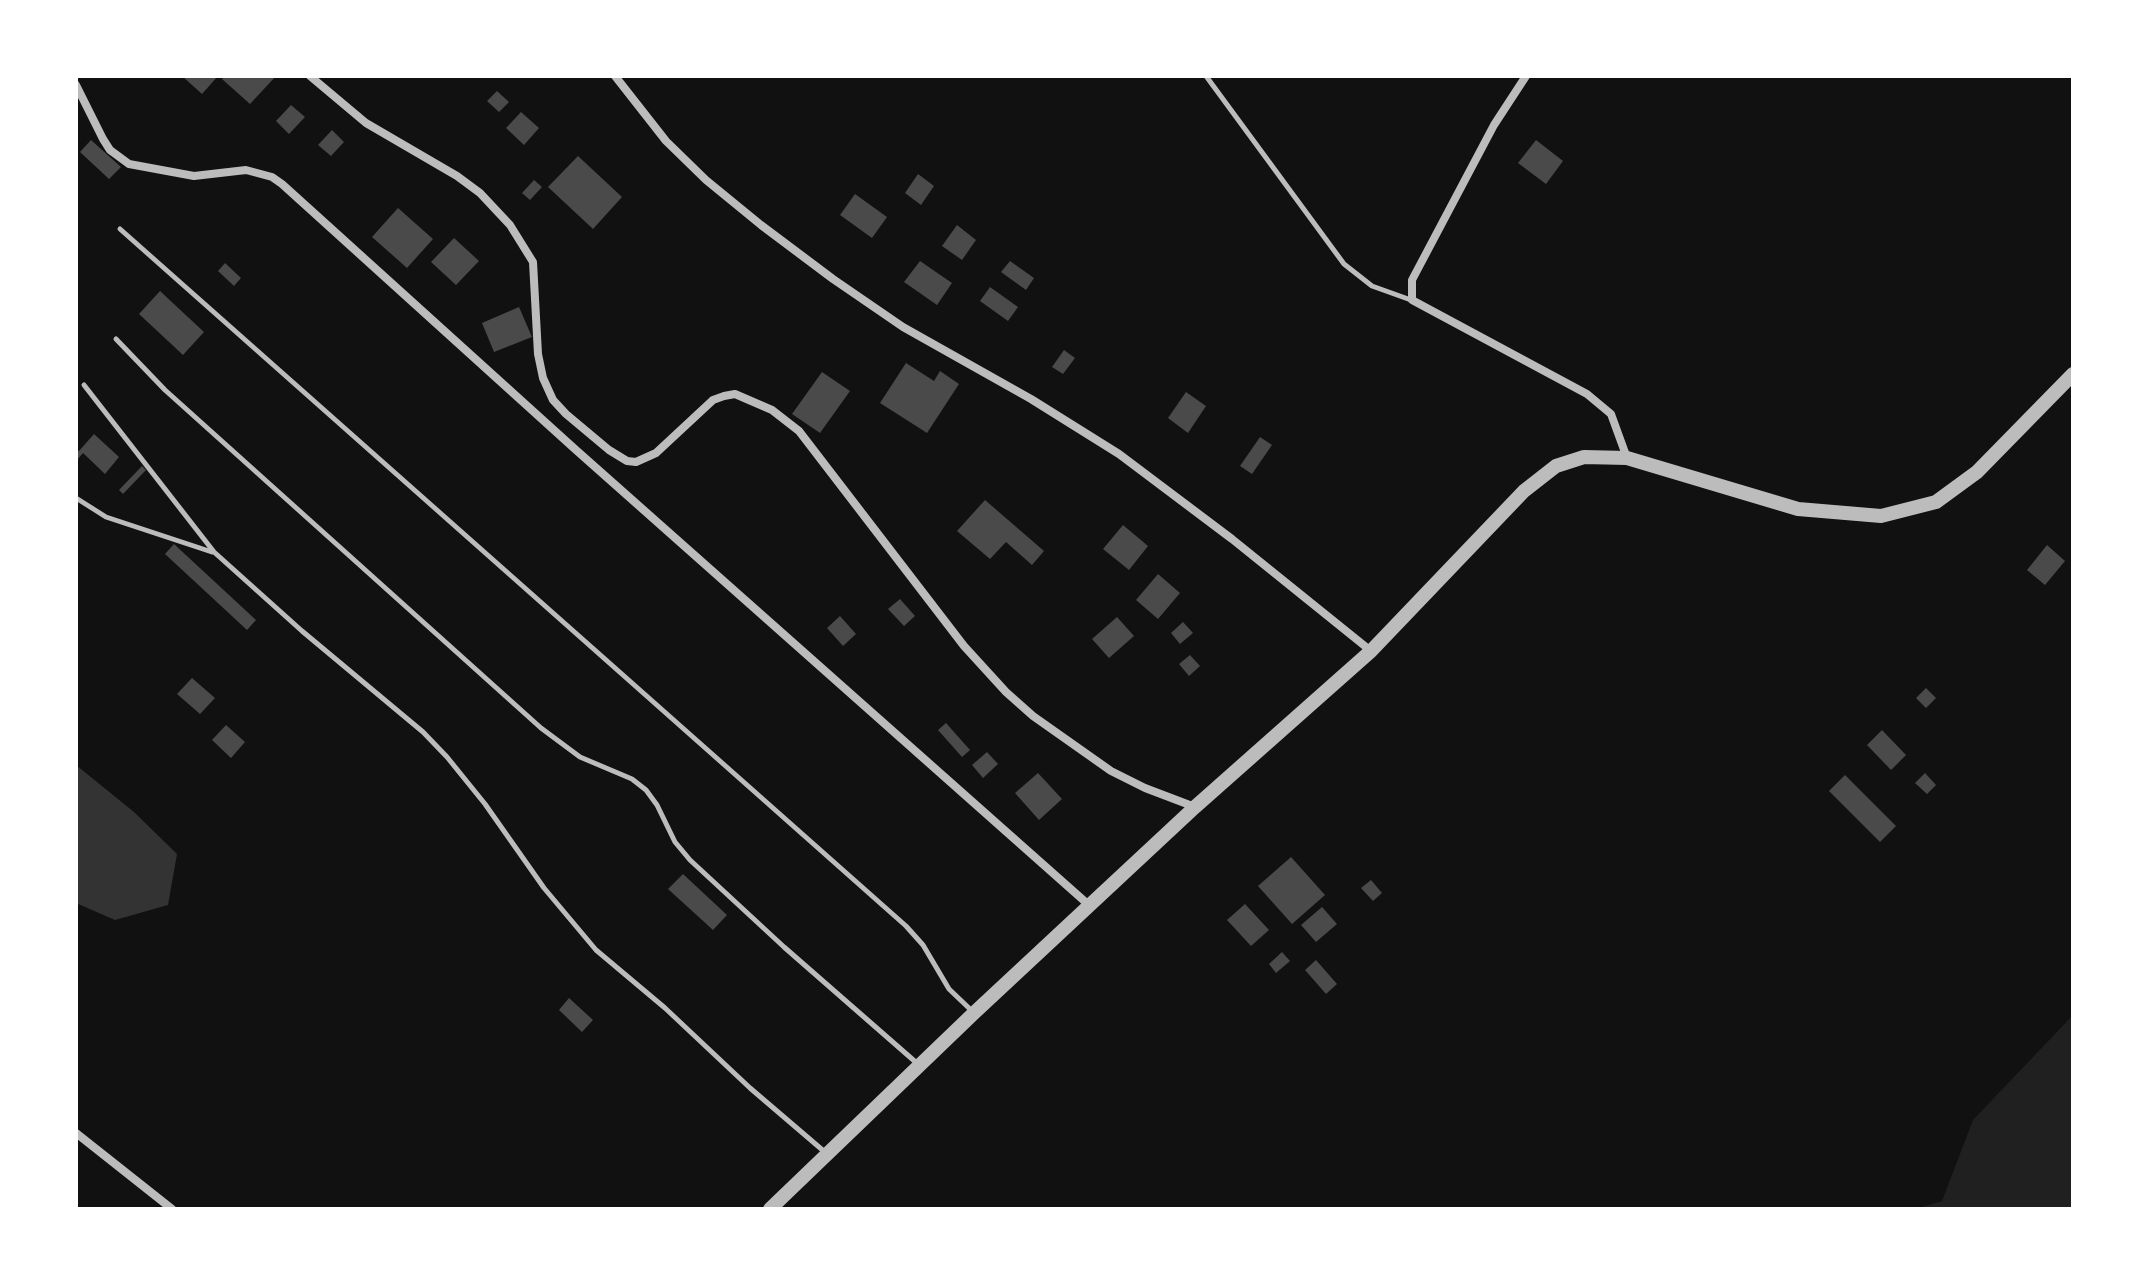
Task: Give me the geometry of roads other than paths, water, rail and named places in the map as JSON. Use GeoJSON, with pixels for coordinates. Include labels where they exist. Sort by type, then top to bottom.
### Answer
{"type":"FeatureCollection","features":[{"type":"Feature","properties":{"kind":"street"},"geometry":{"type":"LineString","coordinates":[[310,76],[366,123],[457,176],[480,193],[510,225],[533,262],[538,354],[543,378],[553,400],[609,450],[627,461],[636,462],[656,453],[713,400],[724,396],[735,394],[772,410],[799,431],[964,646],[1006,692],[1033,716],[1111,771],[1195,807]]}},
{"type":"Feature","properties":{"kind":"street"},"geometry":{"type":"LineString","coordinates":[[615,76],[666,141],[706,180],[809,261],[903,327],[1031,399],[1119,454],[1232,539],[1371,651]]}},
{"type":"Feature","properties":{"kind":"street"},"geometry":{"type":"LineString","coordinates":[[1526,76],[1494,125],[1412,280],[1412,300],[1587,394],[1611,414],[1627,458]]}},
{"type":"Feature","properties":{"kind":"street"},"geometry":{"type":"LineString","coordinates":[[76,85],[110,150],[129,164],[194,176],[246,170],[272,177],[282,184],[1090,906]]}},
{"type":"Feature","properties":{"kind":"street"},"geometry":{"type":"LineString","coordinates":[[770,1209],[1195,807],[1371,651],[1514,500],[1556,466],[1584,457],[1627,458],[1798,509],[1881,516],[1936,502],[1977,472],[2073,374]]}},
{"type":"Feature","properties":{"kind":"street"},"geometry":{"type":"LineString","coordinates":[[76,1133],[172,1209]]}},
{"type":"Feature","properties":{"kind":"lane"},"geometry":{"type":"LineString","coordinates":[[1206,76],[1344,264],[1372,286],[1412,300]]}},
{"type":"Feature","properties":{"kind":"lane"},"geometry":{"type":"LineString","coordinates":[[120,229],[906,926],[923,945],[949,989],[974,1013]]}},
{"type":"Feature","properties":{"kind":"lane"},"geometry":{"type":"LineString","coordinates":[[116,339],[165,390],[541,728],[580,757],[624,775],[646,790],[675,842],[690,860],[919,1065]]}},
{"type":"Feature","properties":{"kind":"lane"},"geometry":{"type":"LineString","coordinates":[[84,385],[214,552],[320,647],[423,732],[485,804],[544,888],[596,950],[827,1154]]}},
{"type":"Feature","properties":{"kind":"lane"},"geometry":{"type":"LineString","coordinates":[[76,498],[106,517],[214,552]]}}]}
